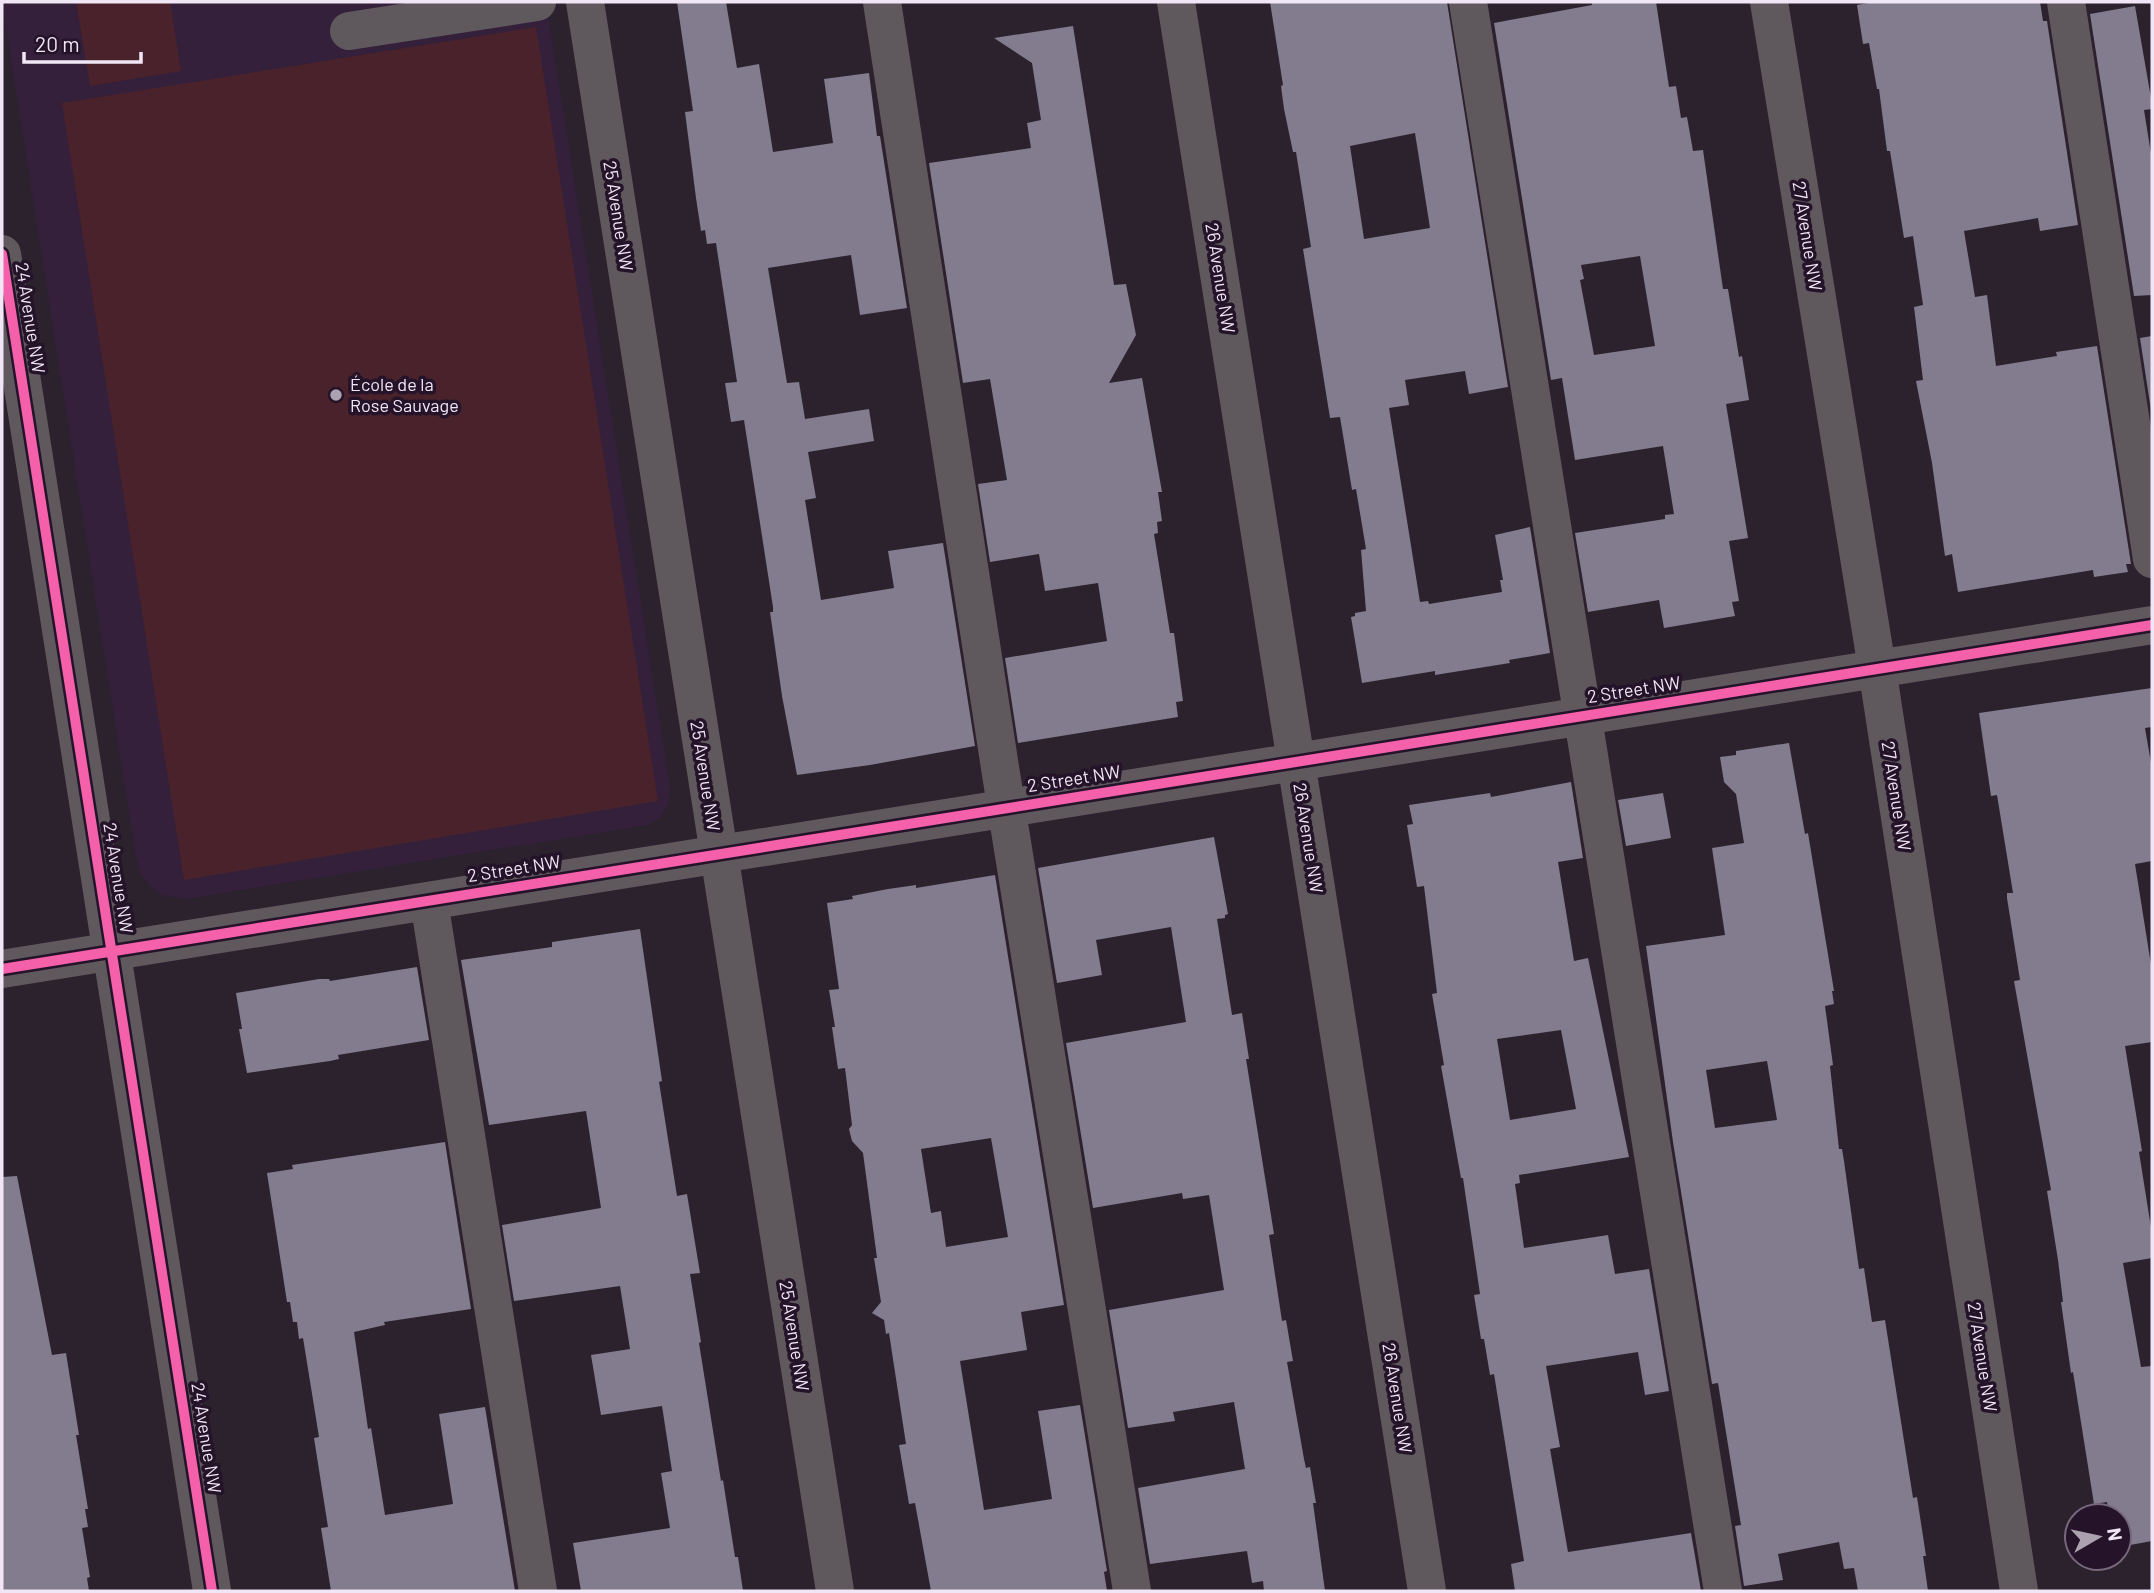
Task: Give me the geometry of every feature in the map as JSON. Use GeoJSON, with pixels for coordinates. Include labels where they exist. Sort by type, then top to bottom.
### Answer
{"type":"FeatureCollection","features":[{"type":"Feature","properties":{"kind":"street"},"geometry":{"type":"LineString","coordinates":[[349,31],[537,2]]}},
{"type":"Feature","properties":{"kind":"street","name":"25 Avenue NW"},"geometry":{"type":"LineString","coordinates":[[584,2],[835,1591]]}},
{"type":"Feature","properties":{"kind":"street"},"geometry":{"type":"LineString","coordinates":[[882,2],[1132,1591]]}},
{"type":"Feature","properties":{"kind":"street","name":"26 Avenue NW"},"geometry":{"type":"LineString","coordinates":[[1176,2],[1427,1591]]}},
{"type":"Feature","properties":{"kind":"street"},"geometry":{"type":"LineString","coordinates":[[1468,2],[1723,1591]]}},
{"type":"Feature","properties":{"kind":"street","name":"27 Avenue NW"},"geometry":{"type":"LineString","coordinates":[[1769,2],[1877,668],[2019,1591]]}},
{"type":"Feature","properties":{"kind":"street"},"geometry":{"type":"LineString","coordinates":[[2066,2],[2152,559]]}},
{"type":"Feature","properties":{"kind":"street","name":"24 Avenue NW"},"geometry":{"type":"LineString","coordinates":[[2,254],[212,1591]]}},
{"type":"Feature","properties":{"kind":"street","name":"2 Street NW"},"geometry":{"type":"LineString","coordinates":[[2,969],[2152,625]]}},
{"type":"Feature","properties":{"kind":"street"},"geometry":{"type":"LineString","coordinates":[[429,901],[538,1591]]}},
{"type":"Feature","properties":{"kind":"shaded area","name":"École de la Rose Sauvage"},"geometry":{"type":"Polygon","coordinates":[[[2,2],[546,2],[670,788],[668,804],[661,817],[648,825],[186,899],[161,895],[150,886],[141,874],[136,857],[2,2]]]}},
{"type":"Feature","properties":{"kind":"shaded area"},"geometry":{"type":"Polygon","coordinates":[[[76,2],[170,2],[181,71],[90,86],[76,2]]]}},
{"type":"Feature","properties":{"kind":"shaded area","name":"École de la Rose Sauvage"},"geometry":{"type":"Polygon","coordinates":[[[536,27],[658,801],[184,880],[62,103],[536,27]]]}},
{"type":"Feature","properties":{"kind":"building"},"geometry":{"type":"Polygon","coordinates":[[[677,2],[726,2],[737,68],[759,64],[773,152],[833,143],[824,79],[869,73],[877,136],[880,136],[907,308],[860,315],[851,255],[768,268],[787,383],[799,382],[805,419],[869,409],[874,441],[808,452],[816,498],[805,500],[821,600],[894,588],[888,551],[943,543],[975,746],[797,775],[782,696],[770,612],[773,612],[773,607],[744,420],[731,422],[725,383],[737,382],[716,243],[707,244],[705,230],[701,231],[685,112],[693,111],[677,2]]]}},
{"type":"Feature","properties":{"kind":"building"},"geometry":{"type":"Polygon","coordinates":[[[1270,2],[1447,2],[1508,387],[1469,394],[1465,371],[1405,380],[1409,405],[1389,408],[1420,602],[1428,601],[1429,604],[1502,592],[1500,580],[1503,580],[1495,535],[1530,527],[1550,653],[1509,660],[1510,663],[1435,675],[1435,671],[1362,683],[1351,617],[1355,616],[1355,613],[1366,611],[1361,550],[1366,549],[1356,489],[1352,490],[1340,417],[1330,418],[1303,249],[1311,247],[1296,152],[1293,152],[1284,109],[1283,85],[1270,2]],[[1415,133],[1350,146],[1364,239],[1430,228],[1415,133]]]}},
{"type":"Feature","properties":{"kind":"building"},"geometry":{"type":"Polygon","coordinates":[[[1592,2],[1656,2],[1669,87],[1676,86],[1681,118],[1687,117],[1693,151],[1703,150],[1723,289],[1728,289],[1749,400],[1726,404],[1748,538],[1729,541],[1739,601],[1732,602],[1735,616],[1664,628],[1659,600],[1588,612],[1575,533],[1665,519],[1665,515],[1674,514],[1663,446],[1575,460],[1562,378],[1551,380],[1494,23],[1592,5],[1592,2]],[[1640,256],[1581,265],[1584,279],[1580,280],[1594,355],[1655,346],[1640,256]]]}},
{"type":"Feature","properties":{"kind":"building"},"geometry":{"type":"Polygon","coordinates":[[[1874,2],[2040,2],[2043,21],[2047,21],[2078,225],[2040,231],[2038,218],[1964,231],[1975,297],[1987,295],[1996,366],[2097,346],[2131,564],[2126,564],[2128,572],[2094,577],[2093,570],[1958,592],[1952,554],[1945,556],[1932,463],[1916,381],[1923,380],[1914,307],[1923,305],[1913,236],[1904,238],[1890,151],[1887,151],[1879,89],[1869,43],[1863,44],[1857,5],[1874,2]]]}},
{"type":"Feature","properties":{"kind":"building"},"geometry":{"type":"Polygon","coordinates":[[[2135,6],[2152,109],[2144,110],[2152,160],[2152,295],[2134,296],[2090,14],[2135,6]]]}},
{"type":"Feature","properties":{"kind":"building"},"geometry":{"type":"Polygon","coordinates":[[[1073,26],[1114,285],[1126,284],[1136,335],[1109,383],[1142,378],[1162,492],[1158,492],[1162,521],[1157,522],[1158,533],[1154,534],[1170,633],[1174,633],[1183,701],[1176,702],[1178,717],[1018,743],[1005,658],[1107,641],[1098,583],[1045,591],[1039,554],[990,562],[978,484],[1007,480],[990,379],[963,383],[929,163],[1031,148],[1027,123],[1041,120],[1032,63],[994,38],[1073,26]]]}},
{"type":"Feature","properties":{"kind":"building"},"geometry":{"type":"Polygon","coordinates":[[[2152,336],[2152,417],[2140,338],[2152,336]]]}},
{"type":"Feature","properties":{"kind":"building"},"geometry":{"type":"Polygon","coordinates":[[[2152,688],[2152,727],[2145,728],[2152,769],[2152,861],[2135,864],[2152,971],[2152,1042],[2125,1046],[2142,1151],[2139,1152],[2152,1234],[2152,1258],[2123,1263],[2141,1367],[2152,1366],[2152,1541],[2133,1544],[2133,1502],[2094,1502],[2061,1302],[2058,1260],[2047,1191],[2051,1190],[2014,981],[2020,980],[2007,898],[2007,893],[2013,893],[1997,795],[1991,796],[1979,713],[2152,688]]]}},
{"type":"Feature","properties":{"kind":"building"},"geometry":{"type":"Polygon","coordinates":[[[1789,743],[1805,834],[1808,833],[1834,991],[1834,1004],[1825,1006],[1833,1065],[1830,1066],[1839,1149],[1842,1149],[1859,1269],[1864,1268],[1872,1322],[1885,1320],[1913,1498],[1917,1497],[1928,1591],[1858,1591],[1854,1568],[1844,1569],[1839,1542],[1778,1554],[1783,1580],[1744,1586],[1735,1526],[1741,1525],[1718,1383],[1712,1384],[1673,1142],[1646,946],[1725,935],[1712,848],[1744,843],[1736,794],[1724,782],[1720,757],[1736,755],[1736,751],[1789,743]],[[1767,1061],[1706,1070],[1715,1128],[1777,1120],[1767,1061]]]}},
{"type":"Feature","properties":{"kind":"building"},"geometry":{"type":"Polygon","coordinates":[[[1571,782],[1583,858],[1558,862],[1574,961],[1588,958],[1629,1157],[1519,1175],[1520,1183],[1515,1184],[1524,1248],[1608,1235],[1615,1274],[1649,1269],[1669,1391],[1645,1395],[1638,1352],[1546,1366],[1560,1447],[1550,1449],[1568,1552],[1691,1533],[1701,1591],[1515,1591],[1511,1564],[1524,1561],[1494,1374],[1490,1375],[1474,1295],[1480,1294],[1463,1178],[1441,1066],[1444,1065],[1432,994],[1437,993],[1424,886],[1417,887],[1407,825],[1413,824],[1409,805],[1490,793],[1491,797],[1571,782]],[[1561,1030],[1497,1039],[1510,1120],[1576,1109],[1561,1030]]]}},
{"type":"Feature","properties":{"kind":"building"},"geometry":{"type":"Polygon","coordinates":[[[1663,793],[1671,838],[1626,846],[1618,800],[1663,793]]]}},
{"type":"Feature","properties":{"kind":"building"},"geometry":{"type":"Polygon","coordinates":[[[1214,837],[1228,914],[1225,918],[1217,919],[1232,1015],[1242,1013],[1249,1059],[1246,1059],[1274,1234],[1269,1235],[1282,1321],[1286,1320],[1293,1361],[1287,1362],[1304,1459],[1306,1468],[1310,1467],[1316,1503],[1313,1503],[1325,1591],[1264,1591],[1263,1581],[1252,1583],[1247,1551],[1150,1564],[1138,1488],[1245,1469],[1234,1402],[1173,1412],[1175,1421],[1128,1428],[1109,1310],[1224,1290],[1209,1195],[1183,1199],[1182,1193],[1093,1208],[1066,1043],[1186,1022],[1171,927],[1096,940],[1102,975],[1057,983],[1038,868],[1214,837]]]}},
{"type":"Feature","properties":{"kind":"building"},"geometry":{"type":"Polygon","coordinates":[[[995,875],[1064,1305],[1021,1312],[1027,1350],[960,1361],[984,1510],[1052,1499],[1038,1411],[1080,1405],[1107,1571],[1104,1572],[1107,1591],[931,1591],[915,1503],[909,1504],[899,1445],[906,1444],[889,1333],[886,1334],[884,1320],[872,1313],[881,1302],[874,1258],[877,1258],[863,1153],[852,1141],[849,1129],[852,1125],[845,1068],[838,1069],[832,1027],[835,1027],[829,990],[839,989],[827,903],[888,889],[916,885],[916,888],[995,875]],[[991,1138],[921,1149],[931,1213],[941,1211],[946,1247],[1008,1237],[991,1138]]]}},
{"type":"Feature","properties":{"kind":"building"},"geometry":{"type":"Polygon","coordinates":[[[640,929],[662,1081],[659,1082],[677,1196],[687,1194],[700,1273],[690,1274],[701,1342],[699,1343],[721,1481],[723,1480],[743,1591],[581,1591],[573,1543],[670,1528],[661,1473],[672,1471],[662,1406],[601,1415],[591,1355],[630,1349],[620,1286],[514,1301],[502,1225],[601,1208],[586,1111],[489,1125],[461,960],[552,947],[552,942],[640,929]]]}},
{"type":"Feature","properties":{"kind":"building"},"geometry":{"type":"Polygon","coordinates":[[[417,967],[429,1040],[338,1055],[339,1059],[330,1061],[247,1073],[236,993],[417,967]]]}},
{"type":"Feature","properties":{"kind":"building"},"geometry":{"type":"Polygon","coordinates":[[[445,1142],[471,1309],[384,1322],[385,1325],[354,1332],[368,1429],[371,1428],[385,1515],[453,1504],[439,1414],[485,1407],[515,1591],[331,1591],[321,1528],[328,1527],[314,1438],[319,1437],[303,1338],[299,1339],[297,1322],[293,1322],[290,1302],[287,1302],[267,1173],[293,1169],[292,1165],[445,1142]]]}},
{"type":"Feature","properties":{"kind":"building"},"geometry":{"type":"Polygon","coordinates":[[[17,1176],[52,1355],[66,1353],[88,1509],[85,1509],[88,1527],[82,1528],[90,1577],[87,1578],[89,1591],[2,1591],[2,1177],[17,1176]]]}},
{"type":"Feature","properties":{"kind":"cycle path"},"geometry":{"type":"LineString","coordinates":[[2,254],[212,1591]]}},
{"type":"Feature","properties":{"kind":"cycle path"},"geometry":{"type":"LineString","coordinates":[[2,969],[2152,625]]}},
{"type":"Feature","properties":{"kind":"place","name":"École de la Rose Sauvage"},"geometry":{"type":"Point","coordinates":[336,395]}}]}
